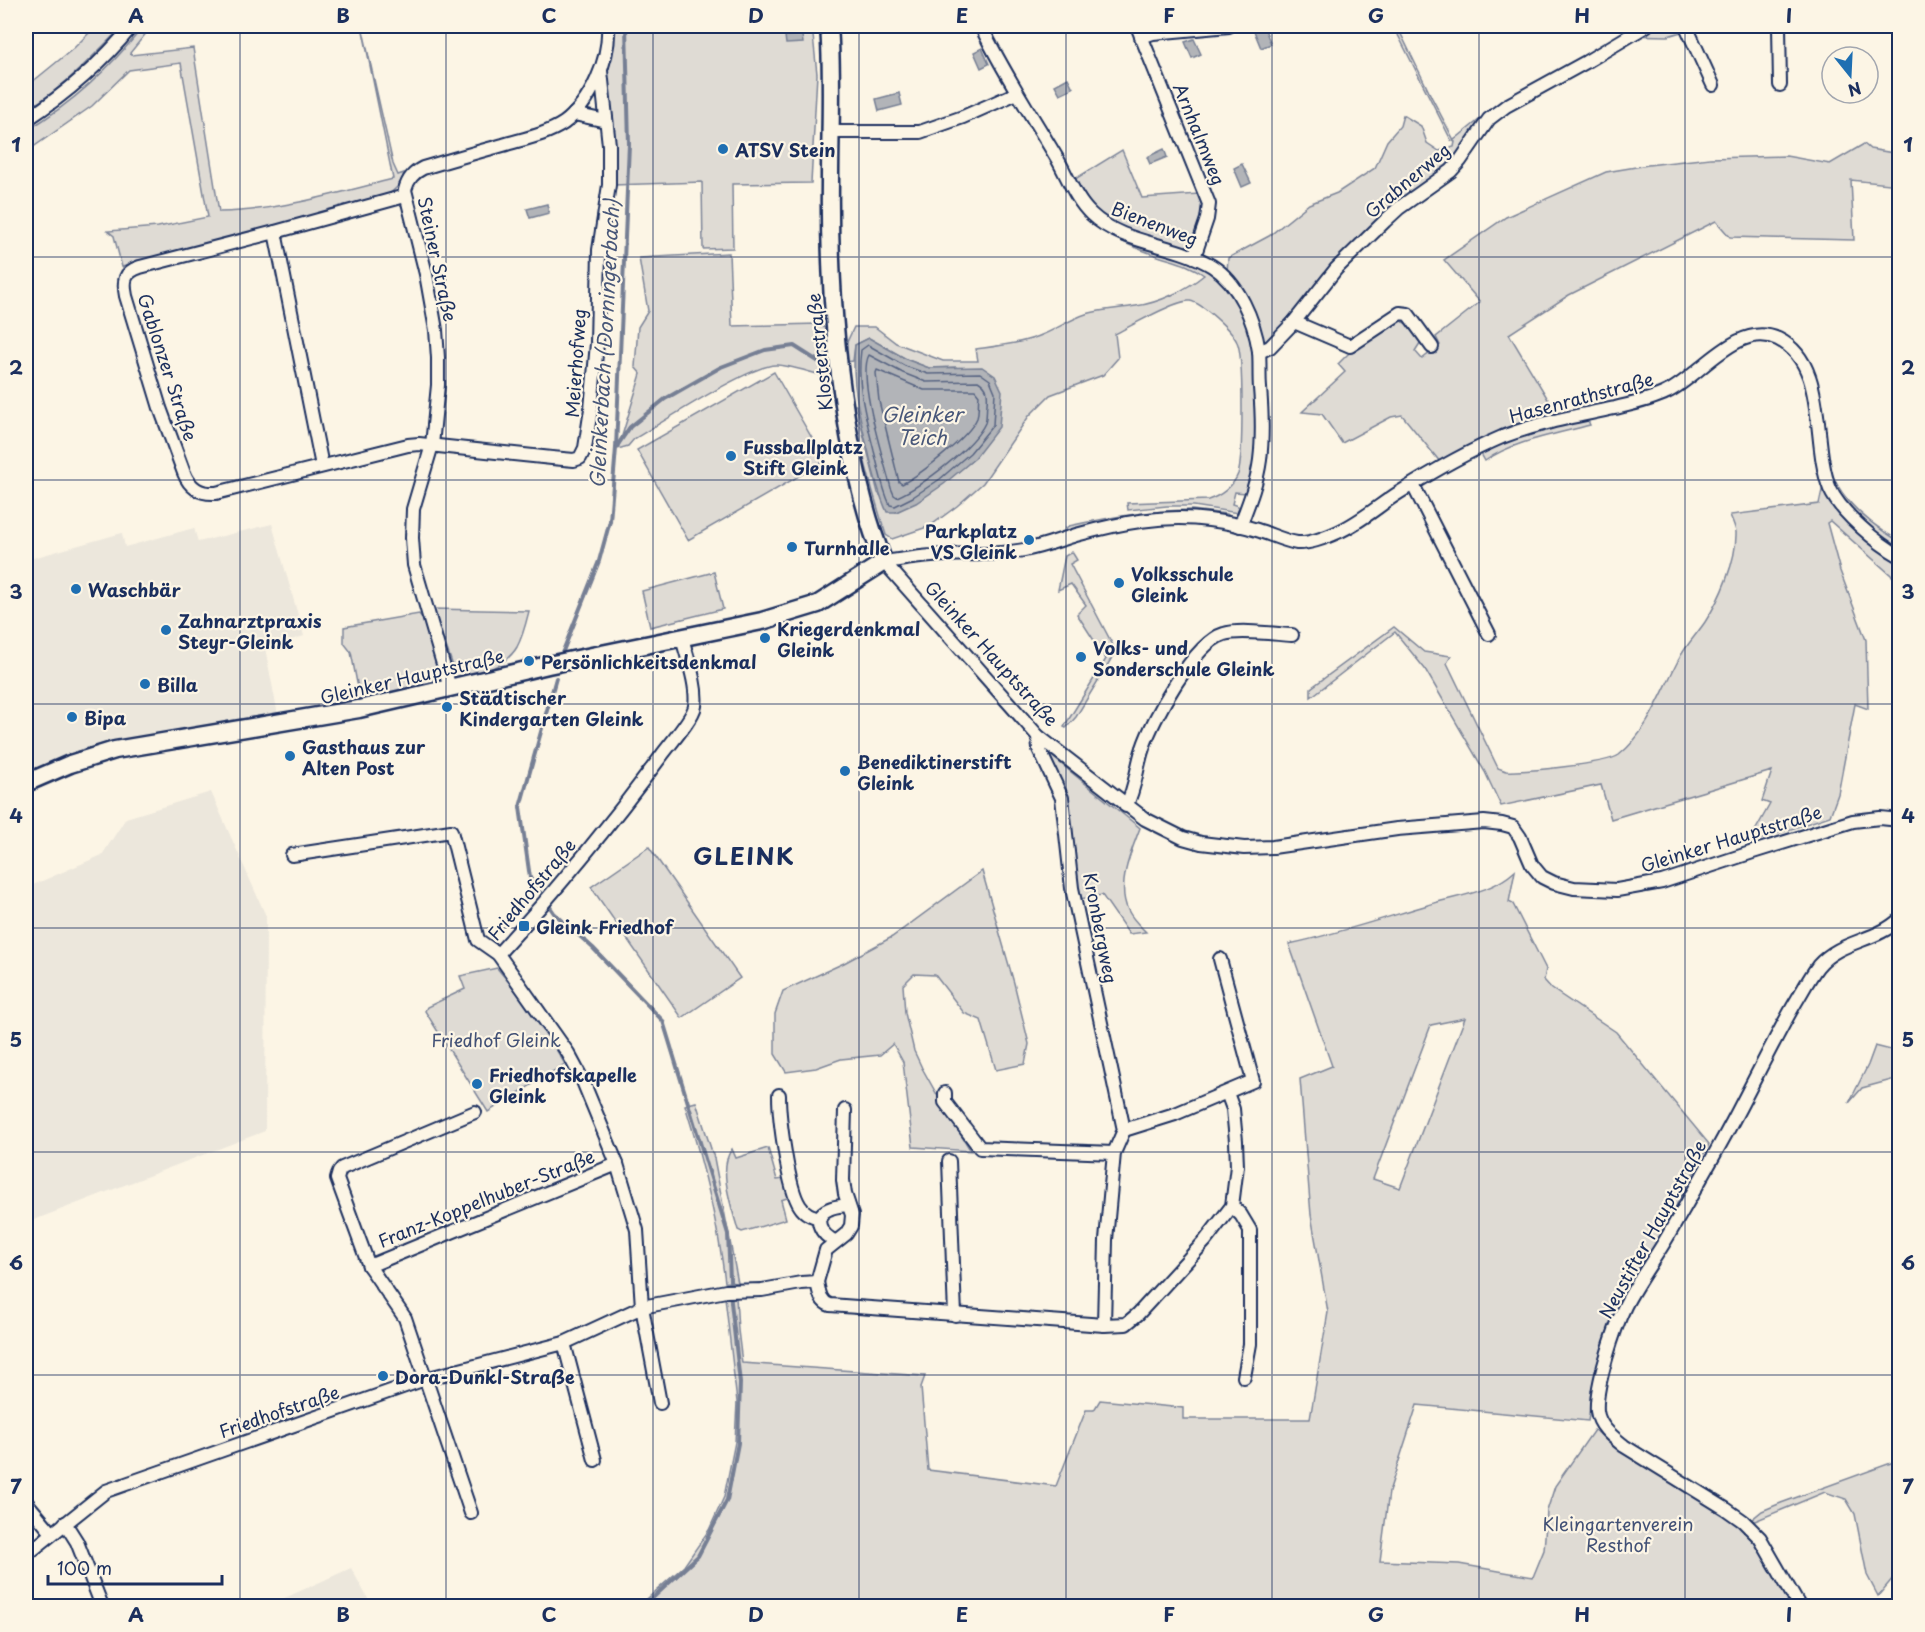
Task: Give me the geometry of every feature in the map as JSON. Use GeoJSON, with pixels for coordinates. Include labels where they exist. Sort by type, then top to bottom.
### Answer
{"type":"FeatureCollection","features":[{"type":"Feature","properties":{"kind":"street"},"geometry":{"type":"LineString","coordinates":[[26,120],[71,87],[97,64],[132,26]]}},
{"type":"Feature","properties":{"kind":"street","name":"Steiner Straße"},"geometry":{"type":"LineString","coordinates":[[450,688],[419,587],[413,556],[413,509],[432,445],[438,385],[436,330],[419,240],[405,190],[410,178],[423,168],[554,129],[574,114],[601,71],[607,49],[608,26]]}},
{"type":"Feature","properties":{"kind":"street","name":"Klosterstraße"},"geometry":{"type":"LineString","coordinates":[[829,26],[832,61],[832,290],[841,382],[860,491],[884,562]]}},
{"type":"Feature","properties":{"kind":"street","name":"Bienenweg"},"geometry":{"type":"LineString","coordinates":[[981,26],[1076,195],[1091,214],[1112,228],[1194,257],[1223,274],[1247,311],[1259,352]]}},
{"type":"Feature","properties":{"kind":"street"},"geometry":{"type":"LineString","coordinates":[[1139,31],[1153,33],[1229,26]]}},
{"type":"Feature","properties":{"kind":"street","name":"Grabnerweg"},"geometry":{"type":"LineString","coordinates":[[1259,352],[1270,347],[1294,322],[1322,285],[1356,248],[1399,208],[1451,171],[1489,119],[1506,106],[1587,62],[1646,26]]}},
{"type":"Feature","properties":{"kind":"street"},"geometry":{"type":"LineString","coordinates":[[1686,26],[1713,86]]}},
{"type":"Feature","properties":{"kind":"street"},"geometry":{"type":"LineString","coordinates":[[1779,26],[1780,85]]}},
{"type":"Feature","properties":{"kind":"street","name":"Arnhalmweg"},"geometry":{"type":"LineString","coordinates":[[1139,31],[1209,204],[1207,219],[1194,257]]}},
{"type":"Feature","properties":{"kind":"street","name":"Meierhofweg"},"geometry":{"type":"LineString","coordinates":[[432,445],[574,460],[580,458],[583,453],[588,437],[596,366],[599,250],[609,185],[609,145],[601,71]]}},
{"type":"Feature","properties":{"kind":"street"},"geometry":{"type":"LineString","coordinates":[[831,132],[920,132],[963,117],[1017,93]]}},
{"type":"Feature","properties":{"kind":"street"},"geometry":{"type":"LineString","coordinates":[[574,114],[606,121]]}},
{"type":"Feature","properties":{"kind":"street","name":"Gablonzer Straße"},"geometry":{"type":"LineString","coordinates":[[405,196],[134,269],[124,278],[126,296],[160,408],[184,473],[193,487],[207,493],[216,492],[408,445],[432,445]]}},
{"type":"Feature","properties":{"kind":"street"},"geometry":{"type":"LineString","coordinates":[[275,232],[322,466]]}},
{"type":"Feature","properties":{"kind":"street"},"geometry":{"type":"LineString","coordinates":[[1294,322],[1350,346],[1400,313],[1408,314],[1432,347]]}},
{"type":"Feature","properties":{"kind":"street","name":"Hasenrathstraße"},"geometry":{"type":"LineString","coordinates":[[884,562],[933,555],[992,555],[1026,550],[1127,522],[1164,518],[1197,519],[1240,526],[1296,543],[1309,542],[1349,527],[1413,484],[1479,448],[1506,436],[1552,422],[1666,393],[1724,350],[1747,338],[1764,335],[1778,339],[1792,349],[1803,362],[1815,403],[1823,465],[1835,498],[1840,506],[1874,537],[1899,556]]}},
{"type":"Feature","properties":{"kind":"street"},"geometry":{"type":"LineString","coordinates":[[1240,526],[1260,460],[1263,418],[1259,352]]}},
{"type":"Feature","properties":{"kind":"street"},"geometry":{"type":"LineString","coordinates":[[1413,484],[1489,634]]}},
{"type":"Feature","properties":{"kind":"street","name":"Gleinker Hauptstraße"},"geometry":{"type":"LineString","coordinates":[[26,783],[70,764],[115,750],[340,713],[548,665],[762,621],[811,607],[836,594],[884,562],[1038,736],[1126,806],[1145,819],[1183,838],[1217,846],[1273,847],[1397,829],[1484,822],[1502,824],[1513,828],[1520,837],[1532,865],[1542,877],[1554,884],[1601,890],[1638,888],[1662,882],[1853,821],[1880,818],[1899,820]]}},
{"type":"Feature","properties":{"kind":"street"},"geometry":{"type":"LineString","coordinates":[[1126,806],[1131,797],[1143,749],[1155,720],[1183,673],[1202,648],[1225,633],[1293,635]]}},
{"type":"Feature","properties":{"kind":"street","name":"Friedhofstraße"},"geometry":{"type":"LineString","coordinates":[[660,1402],[642,1307],[637,1230],[617,1164],[582,1079],[568,1053],[498,954],[539,910],[619,813],[684,727],[695,707],[694,688],[682,638]]}},
{"type":"Feature","properties":{"kind":"street","name":"Kronbergweg"},"geometry":{"type":"LineString","coordinates":[[1038,736],[1039,748],[1062,798],[1072,888],[1124,1130]]}},
{"type":"Feature","properties":{"kind":"street"},"geometry":{"type":"LineString","coordinates":[[292,855],[452,831],[478,940],[498,954]]}},
{"type":"Feature","properties":{"kind":"street","name":"Neustifter Hauptstraße"},"geometry":{"type":"LineString","coordinates":[[1799,1606],[1760,1538],[1752,1529],[1726,1509],[1610,1435],[1598,1419],[1598,1399],[1609,1349],[1625,1306],[1736,1115],[1787,1017],[1812,975],[1832,952],[1878,934],[1899,919]]}},
{"type":"Feature","properties":{"kind":"street"},"geometry":{"type":"LineString","coordinates":[[1104,1325],[1106,1240],[1114,1153],[1124,1130],[1175,1114],[1253,1081],[1220,959]]}},
{"type":"Feature","properties":{"kind":"street"},"geometry":{"type":"LineString","coordinates":[[845,1110],[843,1180],[852,1215],[851,1226],[846,1234],[825,1250],[817,1282],[825,1304],[1104,1325],[1126,1324],[1138,1314],[1232,1206],[1237,1166],[1236,1141],[1233,1109],[1227,1093]]}},
{"type":"Feature","properties":{"kind":"street"},"geometry":{"type":"LineString","coordinates":[[945,1094],[945,1101],[980,1148],[1114,1153]]}},
{"type":"Feature","properties":{"kind":"street"},"geometry":{"type":"LineString","coordinates":[[779,1095],[779,1112],[794,1193],[800,1206],[808,1214],[820,1218]]}},
{"type":"Feature","properties":{"kind":"street"},"geometry":{"type":"LineString","coordinates":[[471,1513],[405,1317],[369,1266],[337,1179],[342,1168],[475,1112]]}},
{"type":"Feature","properties":{"kind":"street"},"geometry":{"type":"LineString","coordinates":[[949,1161],[955,1315]]}},
{"type":"Feature","properties":{"kind":"street","name":"Franz-Koppelhuber-Straße"},"geometry":{"type":"LineString","coordinates":[[369,1266],[617,1164]]}},
{"type":"Feature","properties":{"kind":"street"},"geometry":{"type":"LineString","coordinates":[[835,1241],[827,1238],[822,1231],[818,1224],[820,1218],[829,1208],[848,1205]]}},
{"type":"Feature","properties":{"kind":"street"},"geometry":{"type":"LineString","coordinates":[[1232,1206],[1250,1230],[1250,1344],[1244,1377]]}},
{"type":"Feature","properties":{"kind":"street","name":"Friedhofstraße"},"geometry":{"type":"LineString","coordinates":[[26,1555],[105,1491],[425,1379],[564,1343],[642,1307],[726,1291],[762,1290],[817,1282]]}},
{"type":"Feature","properties":{"kind":"street"},"geometry":{"type":"LineString","coordinates":[[564,1343],[595,1460]]}},
{"type":"Feature","properties":{"kind":"street"},"geometry":{"type":"LineString","coordinates":[[26,1502],[52,1533]]}},
{"type":"Feature","properties":{"kind":"street"},"geometry":{"type":"LineString","coordinates":[[65,1524],[77,1542],[102,1606]]}},
{"type":"Feature","properties":{"kind":"shaded area"},"geometry":{"type":"Polygon","coordinates":[[[272,524],[304,636],[265,648],[278,715],[68,756],[26,774],[26,560],[122,533],[125,547],[194,528],[198,542],[272,524]]]}},
{"type":"Feature","properties":{"kind":"shaded area"},"geometry":{"type":"Polygon","coordinates":[[[211,792],[266,916],[265,1131],[26,1223],[26,888],[102,855],[126,818],[211,792]]]}},
{"type":"Feature","properties":{"kind":"shaded area"},"geometry":{"type":"Polygon","coordinates":[[[351,1568],[372,1606],[267,1606],[351,1568]]]}},
{"type":"Feature","properties":{"kind":"green space"},"geometry":{"type":"Polygon","coordinates":[[[96,26],[123,26],[65,82],[26,110],[26,87],[74,48],[96,26]]]}},
{"type":"Feature","properties":{"kind":"green space"},"geometry":{"type":"Polygon","coordinates":[[[144,26],[152,26],[130,53],[131,55],[193,48],[219,212],[285,205],[393,179],[362,26],[393,164],[398,175],[404,173],[399,184],[386,196],[258,233],[122,267],[114,236],[108,231],[158,227],[208,217],[181,63],[129,70],[92,106],[26,152],[26,131],[60,109],[90,84],[144,26]]]}},
{"type":"Feature","properties":{"kind":"green space","name":"ATSV Stein"},"geometry":{"type":"Polygon","coordinates":[[[612,26],[812,26],[817,74],[811,183],[732,184],[733,248],[703,249],[702,182],[613,185],[608,73],[614,41],[612,26]]]}},
{"type":"Feature","properties":{"kind":"green space"},"geometry":{"type":"Polygon","coordinates":[[[1400,26],[1407,26],[1401,34],[1454,140],[1485,115],[1457,161],[1385,215],[1360,237],[1267,342],[1262,340],[1227,272],[1228,258],[1269,236],[1309,204],[1337,193],[1375,168],[1387,141],[1400,126],[1403,115],[1421,126],[1427,143],[1439,151],[1454,147],[1455,142],[1451,140],[1397,33],[1400,26]]]}},
{"type":"Feature","properties":{"kind":"green space"},"geometry":{"type":"Polygon","coordinates":[[[1639,26],[1701,26],[1668,36],[1622,35],[1639,26]]]}},
{"type":"Feature","properties":{"kind":"green space"},"geometry":{"type":"Polygon","coordinates":[[[1864,144],[1870,149],[1899,154],[1899,185],[1851,180],[1854,240],[1730,237],[1716,221],[1569,295],[1509,334],[1558,416],[1441,463],[1402,415],[1391,417],[1342,443],[1322,414],[1302,412],[1345,372],[1338,364],[1349,353],[1397,320],[1408,325],[1422,340],[1415,351],[1422,359],[1440,345],[1436,337],[1480,302],[1444,260],[1506,217],[1606,172],[1710,158],[1786,156],[1830,164],[1864,144]]]}},
{"type":"Feature","properties":{"kind":"green space"},"geometry":{"type":"Polygon","coordinates":[[[1122,150],[1142,198],[1199,194],[1204,209],[1190,244],[1181,248],[1108,223],[1090,204],[1075,179],[1122,150]]]}},
{"type":"Feature","properties":{"kind":"green space"},"geometry":{"type":"Polygon","coordinates":[[[1067,184],[1085,212],[1216,273],[1236,300],[1253,342],[1258,421],[1250,482],[1246,493],[1235,492],[1232,504],[1238,506],[1238,513],[1194,506],[1128,510],[1127,503],[1208,500],[1226,490],[1238,474],[1242,408],[1241,366],[1237,342],[1216,318],[1190,301],[1175,304],[1115,334],[1118,358],[1103,375],[1050,395],[1029,416],[983,483],[930,526],[892,539],[886,535],[881,519],[851,405],[856,405],[878,493],[896,512],[928,494],[975,458],[956,367],[929,368],[908,360],[869,338],[855,345],[853,361],[846,362],[847,342],[854,327],[875,327],[896,343],[943,361],[978,361],[976,349],[1028,340],[1086,314],[1154,302],[1181,291],[1204,275],[1189,266],[1151,254],[1111,236],[1080,210],[1064,187],[1067,184]]]}},
{"type":"Feature","properties":{"kind":"green space"},"geometry":{"type":"Polygon","coordinates":[[[729,253],[732,326],[819,324],[827,330],[831,378],[797,368],[777,365],[765,367],[706,396],[634,439],[628,446],[618,449],[641,374],[635,367],[638,327],[648,311],[639,258],[729,253]]]}},
{"type":"Feature","properties":{"kind":"green space"},"geometry":{"type":"Polygon","coordinates":[[[1792,339],[1807,358],[1815,376],[1821,400],[1829,465],[1833,477],[1847,500],[1856,509],[1877,527],[1899,541],[1899,582],[1830,521],[1827,523],[1840,571],[1866,640],[1868,709],[1855,704],[1838,794],[1830,816],[1758,840],[1755,831],[1770,804],[1762,801],[1772,771],[1611,819],[1601,785],[1501,806],[1485,772],[1425,669],[1395,632],[1311,697],[1311,688],[1394,627],[1424,652],[1451,656],[1447,663],[1498,768],[1506,771],[1546,769],[1599,761],[1619,755],[1629,746],[1646,723],[1682,654],[1705,622],[1722,591],[1731,567],[1736,543],[1736,532],[1730,515],[1819,504],[1823,486],[1814,428],[1803,372],[1792,339]]]}},
{"type":"Feature","properties":{"kind":"green space","name":"Fussballplatz Stift Gleink"},"geometry":{"type":"Polygon","coordinates":[[[774,372],[825,461],[688,540],[637,450],[774,372]]]}},
{"type":"Feature","properties":{"kind":"green space"},"geometry":{"type":"Polygon","coordinates":[[[1587,418],[1590,425],[1522,443],[1485,461],[1480,452],[1513,438],[1587,418]]]}},
{"type":"Feature","properties":{"kind":"green space"},"geometry":{"type":"Polygon","coordinates":[[[1192,510],[1227,514],[1231,517],[1065,534],[1069,526],[1100,520],[1145,513],[1192,510]]]}},
{"type":"Feature","properties":{"kind":"green space"},"geometry":{"type":"Polygon","coordinates":[[[1072,552],[1077,560],[1070,564],[1116,651],[1076,717],[1066,728],[1064,727],[1106,659],[1077,614],[1086,605],[1071,584],[1058,590],[1065,556],[1072,552]]]}},
{"type":"Feature","properties":{"kind":"green space"},"geometry":{"type":"Polygon","coordinates":[[[714,572],[723,609],[650,627],[642,591],[714,572]]]}},
{"type":"Feature","properties":{"kind":"green space"},"geometry":{"type":"Polygon","coordinates":[[[433,609],[529,611],[521,638],[512,654],[488,670],[469,673],[453,666],[433,609]]]}},
{"type":"Feature","properties":{"kind":"green space"},"geometry":{"type":"Polygon","coordinates":[[[419,614],[427,624],[438,667],[432,685],[363,700],[351,652],[344,643],[344,627],[419,614]]]}},
{"type":"Feature","properties":{"kind":"green space"},"geometry":{"type":"Polygon","coordinates":[[[1046,749],[1055,759],[1140,828],[1126,869],[1124,890],[1130,913],[1146,932],[1129,934],[1102,895],[1080,899],[1066,794],[1046,749]]]}},
{"type":"Feature","properties":{"kind":"green space"},"geometry":{"type":"Polygon","coordinates":[[[649,847],[740,978],[682,1018],[591,887],[649,847]]]}},
{"type":"Feature","properties":{"kind":"green space"},"geometry":{"type":"Polygon","coordinates":[[[982,871],[1029,1044],[1025,1064],[996,1070],[981,1020],[964,1013],[935,975],[914,974],[903,985],[905,1013],[914,1051],[971,1151],[913,1147],[903,1062],[893,1044],[880,1055],[841,1059],[816,1068],[786,1072],[775,1054],[775,1014],[783,991],[844,963],[892,937],[982,871]]]}},
{"type":"Feature","properties":{"kind":"green space","name":"Kleingartenverein Resthof"},"geometry":{"type":"Polygon","coordinates":[[[1515,871],[1509,902],[1513,904],[1546,969],[1544,980],[1552,989],[1616,1032],[1709,1144],[1631,1286],[1600,1365],[1592,1393],[1588,1421],[1417,1405],[1389,1492],[1380,1561],[1459,1564],[1533,1577],[1544,1550],[1547,1511],[1555,1486],[1594,1430],[1648,1466],[1726,1512],[1755,1539],[1794,1606],[639,1606],[684,1566],[709,1530],[724,1497],[735,1442],[737,1402],[725,1297],[736,1297],[742,1363],[925,1376],[921,1387],[928,1470],[1056,1486],[1086,1410],[1094,1410],[1100,1400],[1183,1408],[1183,1419],[1310,1419],[1328,1312],[1311,1215],[1300,1079],[1332,1066],[1289,944],[1343,931],[1486,889],[1515,871]],[[1465,1018],[1431,1025],[1373,1179],[1400,1188],[1465,1018]]]}},
{"type":"Feature","properties":{"kind":"green space","name":"Friedhof Gleink"},"geometry":{"type":"Polygon","coordinates":[[[497,968],[534,1013],[565,1064],[488,1112],[425,1011],[427,1007],[465,989],[460,976],[497,968]]]}},
{"type":"Feature","properties":{"kind":"green space"},"geometry":{"type":"Polygon","coordinates":[[[1875,1046],[1899,1052],[1899,1078],[1862,1088],[1849,1103],[1868,1065],[1875,1046]]]}},
{"type":"Feature","properties":{"kind":"green space"},"geometry":{"type":"Polygon","coordinates":[[[696,1102],[714,1158],[738,1283],[725,1282],[709,1193],[685,1105],[696,1102]]]}},
{"type":"Feature","properties":{"kind":"green space"},"geometry":{"type":"Polygon","coordinates":[[[768,1148],[777,1180],[785,1179],[790,1197],[781,1200],[786,1219],[742,1232],[738,1230],[727,1188],[728,1157],[732,1149],[736,1158],[768,1148]]]}},
{"type":"Feature","properties":{"kind":"green space"},"geometry":{"type":"Polygon","coordinates":[[[1899,1460],[1899,1571],[1878,1596],[1867,1575],[1855,1514],[1846,1499],[1825,1492],[1755,1521],[1751,1520],[1762,1511],[1781,1503],[1899,1460]]]}},
{"type":"Feature","properties":{"kind":"water"},"geometry":{"type":"Polygon","coordinates":[[[1264,27],[1271,44],[1261,48],[1254,31],[1264,27]]]}},
{"type":"Feature","properties":{"kind":"water"},"geometry":{"type":"Polygon","coordinates":[[[802,35],[803,43],[786,44],[785,36],[802,35]]]}},
{"type":"Feature","properties":{"kind":"water"},"geometry":{"type":"Polygon","coordinates":[[[1194,39],[1201,54],[1192,58],[1185,42],[1194,39]]]}},
{"type":"Feature","properties":{"kind":"water"},"geometry":{"type":"Polygon","coordinates":[[[982,48],[989,64],[981,68],[974,52],[982,48]]]}},
{"type":"Feature","properties":{"kind":"water"},"geometry":{"type":"Polygon","coordinates":[[[1068,78],[1073,88],[1060,94],[1055,85],[1068,78]]]}},
{"type":"Feature","properties":{"kind":"water"},"geometry":{"type":"Polygon","coordinates":[[[899,93],[902,105],[879,111],[876,99],[899,93]]]}},
{"type":"Feature","properties":{"kind":"water"},"geometry":{"type":"Polygon","coordinates":[[[1164,149],[1167,157],[1150,164],[1147,157],[1164,149]]]}},
{"type":"Feature","properties":{"kind":"water"},"geometry":{"type":"Polygon","coordinates":[[[1242,164],[1251,183],[1242,187],[1234,168],[1242,164]]]}},
{"type":"Feature","properties":{"kind":"water"},"geometry":{"type":"Polygon","coordinates":[[[547,204],[549,213],[530,218],[527,209],[547,204]]]}},
{"type":"Feature","properties":{"kind":"water","name":"Gleinker Teich"},"geometry":{"type":"Polygon","coordinates":[[[869,338],[908,360],[929,368],[982,367],[995,376],[1002,391],[999,427],[975,458],[944,484],[916,503],[896,512],[887,512],[881,497],[857,398],[854,372],[855,345],[869,338]]]}},
{"type":"Feature","properties":{"kind":"waterway","name":"Gleinkerbach (Dorningerbach)"},"geometry":{"type":"LineString","coordinates":[[561,656],[599,561],[610,521],[616,448],[629,144],[626,26]]}},
{"type":"Feature","properties":{"kind":"waterway"},"geometry":{"type":"LineString","coordinates":[[617,446],[630,427],[665,399],[721,367],[765,350],[794,346],[827,367]]}},
{"type":"Feature","properties":{"kind":"waterway","name":"Gleinkerbach (Dorningerbach)"},"geometry":{"type":"LineString","coordinates":[[556,678],[520,807],[530,878],[554,913],[593,948],[663,1021],[728,1234],[731,1302],[740,1383],[738,1443],[727,1500],[698,1556],[644,1606]]}},
{"type":"Feature","properties":{"kind":"place","name":"ATSV Stein"},"geometry":{"type":"Point","coordinates":[723,149]}},
{"type":"Feature","properties":{"kind":"place","name":"Fussballplatz Stift Gleink"},"geometry":{"type":"Point","coordinates":[731,456]}},
{"type":"Feature","properties":{"kind":"place","name":"Parkplatz VS Gleink"},"geometry":{"type":"Point","coordinates":[1029,540]}},
{"type":"Feature","properties":{"kind":"place","name":"Turnhalle"},"geometry":{"type":"Point","coordinates":[792,547]}},
{"type":"Feature","properties":{"kind":"place","name":"Volksschule Gleink"},"geometry":{"type":"Point","coordinates":[1119,583]}},
{"type":"Feature","properties":{"kind":"place","name":"Waschbär"},"geometry":{"type":"Point","coordinates":[76,589]}},
{"type":"Feature","properties":{"kind":"place","name":"Zahnarztpraxis Steyr-Gleink"},"geometry":{"type":"Point","coordinates":[166,630]}},
{"type":"Feature","properties":{"kind":"place","name":"Kriegerdenkmal Gleink"},"geometry":{"type":"Point","coordinates":[765,638]}},
{"type":"Feature","properties":{"kind":"place","name":"Volks- und Sonderschule Gleink"},"geometry":{"type":"Point","coordinates":[1081,657]}},
{"type":"Feature","properties":{"kind":"place","name":"Persönlichkeitsdenkmal"},"geometry":{"type":"Point","coordinates":[529,661]}},
{"type":"Feature","properties":{"kind":"place","name":"Billa"},"geometry":{"type":"Point","coordinates":[145,684]}},
{"type":"Feature","properties":{"kind":"place","name":"Städtischer Kindergarten Gleink"},"geometry":{"type":"Point","coordinates":[447,707]}},
{"type":"Feature","properties":{"kind":"place","name":"Bipa"},"geometry":{"type":"Point","coordinates":[72,717]}},
{"type":"Feature","properties":{"kind":"place","name":"Gasthaus zur Alten Post"},"geometry":{"type":"Point","coordinates":[290,756]}},
{"type":"Feature","properties":{"kind":"place","name":"Benediktinerstift Gleink"},"geometry":{"type":"Point","coordinates":[845,771]}},
{"type":"Feature","properties":{"kind":"place","name":"Gleink Friedhof"},"geometry":{"type":"Point","coordinates":[524,926]}},
{"type":"Feature","properties":{"kind":"place","name":"Friedhofskapelle Gleink"},"geometry":{"type":"Point","coordinates":[477,1084]}},
{"type":"Feature","properties":{"kind":"place","name":"Dora-Dunkl-Straße"},"geometry":{"type":"Point","coordinates":[383,1376]}},
{"type":"Feature","properties":{"kind":"district","name":"GLEINK"},"geometry":{"type":"Point","coordinates":[744,855]}}]}
